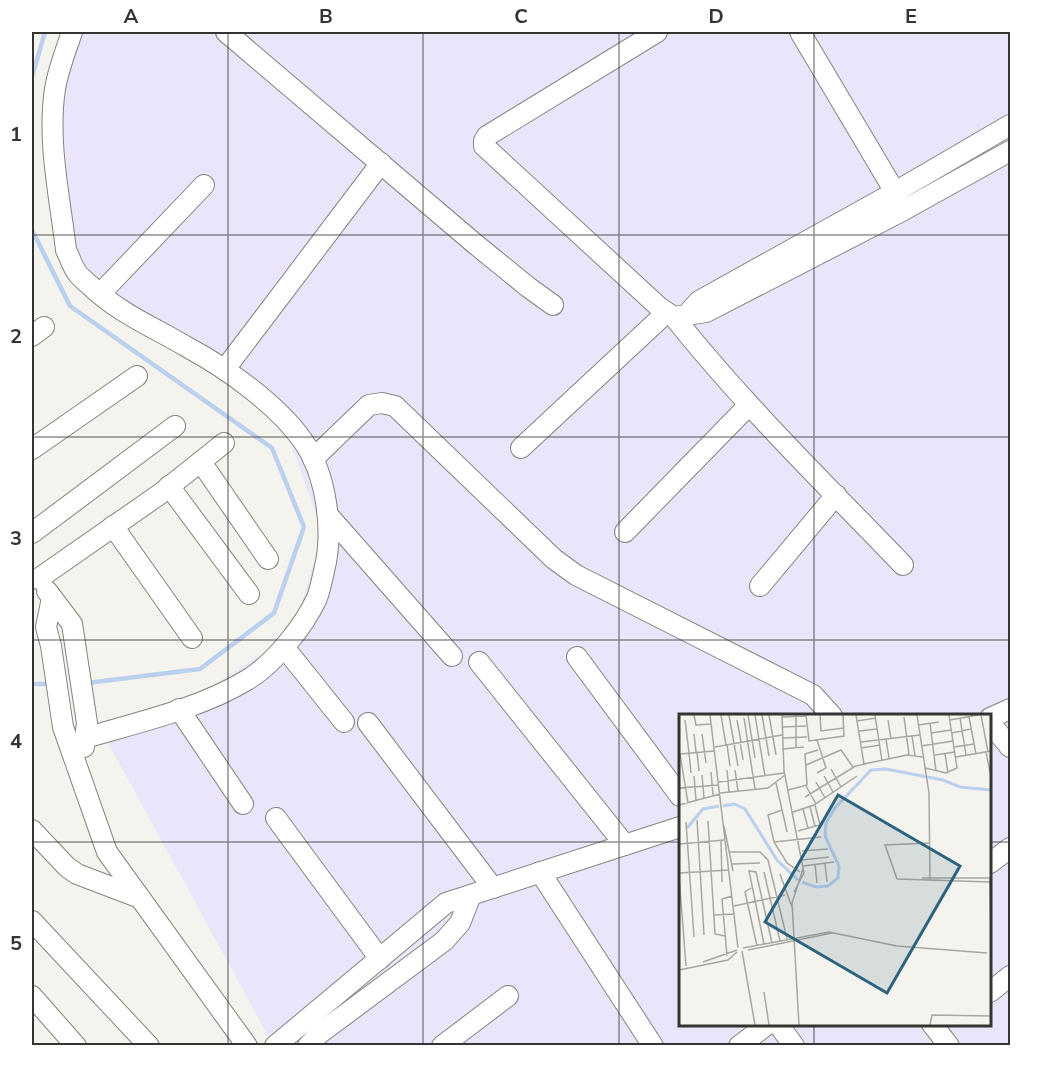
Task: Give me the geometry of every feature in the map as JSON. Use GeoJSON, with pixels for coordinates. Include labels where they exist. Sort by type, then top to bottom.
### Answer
{"type":"FeatureCollection","features":[{"type":"Feature","properties":{"kind":"street"},"geometry":{"type":"LineString","coordinates":[[72,32],[55,88],[53,114],[54,149],[66,250],[78,274],[100,294],[134,319],[187,346],[225,369],[284,419],[303,440],[313,459],[328,515],[328,553],[317,596],[284,647],[249,679],[227,691],[179,709],[86,730]]}},
{"type":"Feature","properties":{"kind":"street"},"geometry":{"type":"LineString","coordinates":[[226,32],[528,287],[553,305]]}},
{"type":"Feature","properties":{"kind":"street"},"geometry":{"type":"LineString","coordinates":[[657,32],[487,136],[484,146],[676,315],[699,350],[903,565]]}},
{"type":"Feature","properties":{"kind":"street"},"geometry":{"type":"LineString","coordinates":[[800,32],[895,192],[902,211]]}},
{"type":"Feature","properties":{"kind":"street"},"geometry":{"type":"LineString","coordinates":[[521,448],[676,315],[1011,124]]}},
{"type":"Feature","properties":{"kind":"street"},"geometry":{"type":"LineString","coordinates":[[676,315],[706,312],[902,211],[1011,151]]}},
{"type":"Feature","properties":{"kind":"street"},"geometry":{"type":"LineString","coordinates":[[225,369],[381,164]]}},
{"type":"Feature","properties":{"kind":"street"},"geometry":{"type":"LineString","coordinates":[[100,294],[204,185]]}},
{"type":"Feature","properties":{"kind":"street"},"geometry":{"type":"LineString","coordinates":[[32,449],[137,376]]}},
{"type":"Feature","properties":{"kind":"street"},"geometry":{"type":"LineString","coordinates":[[313,459],[369,405],[382,403],[395,406],[554,559],[576,574],[813,695],[830,714]]}},
{"type":"Feature","properties":{"kind":"street"},"geometry":{"type":"LineString","coordinates":[[625,532],[749,405]]}},
{"type":"Feature","properties":{"kind":"street"},"geometry":{"type":"LineString","coordinates":[[32,533],[176,426]]}},
{"type":"Feature","properties":{"kind":"street"},"geometry":{"type":"LineString","coordinates":[[80,777],[86,730],[72,624],[35,575],[113,526],[225,443]]}},
{"type":"Feature","properties":{"kind":"street"},"geometry":{"type":"LineString","coordinates":[[201,462],[268,559]]}},
{"type":"Feature","properties":{"kind":"street"},"geometry":{"type":"LineString","coordinates":[[169,486],[249,594]]}},
{"type":"Feature","properties":{"kind":"street"},"geometry":{"type":"LineString","coordinates":[[760,586],[836,495]]}},
{"type":"Feature","properties":{"kind":"street"},"geometry":{"type":"LineString","coordinates":[[328,515],[452,656]]}},
{"type":"Feature","properties":{"kind":"street"},"geometry":{"type":"LineString","coordinates":[[113,526],[192,638]]}},
{"type":"Feature","properties":{"kind":"street"},"geometry":{"type":"LineString","coordinates":[[52,598],[43,634],[63,727],[107,852],[247,1046]]}},
{"type":"Feature","properties":{"kind":"street"},"geometry":{"type":"LineString","coordinates":[[43,634],[72,624]]}},
{"type":"Feature","properties":{"kind":"street"},"geometry":{"type":"LineString","coordinates":[[284,647],[344,722]]}},
{"type":"Feature","properties":{"kind":"street"},"geometry":{"type":"LineString","coordinates":[[577,657],[679,793]]}},
{"type":"Feature","properties":{"kind":"street"},"geometry":{"type":"LineString","coordinates":[[479,662],[625,845]]}},
{"type":"Feature","properties":{"kind":"street"},"geometry":{"type":"LineString","coordinates":[[179,709],[243,804]]}},
{"type":"Feature","properties":{"kind":"street"},"geometry":{"type":"LineString","coordinates":[[991,718],[1011,709]]}},
{"type":"Feature","properties":{"kind":"street"},"geometry":{"type":"LineString","coordinates":[[368,723],[493,888]]}},
{"type":"Feature","properties":{"kind":"street"},"geometry":{"type":"LineString","coordinates":[[991,724],[1011,747]]}},
{"type":"Feature","properties":{"kind":"street"},"geometry":{"type":"LineString","coordinates":[[276,818],[380,959]]}},
{"type":"Feature","properties":{"kind":"street"},"geometry":{"type":"LineString","coordinates":[[275,1046],[446,903],[679,827]]}},
{"type":"Feature","properties":{"kind":"street"},"geometry":{"type":"LineString","coordinates":[[32,830],[76,874],[140,898]]}},
{"type":"Feature","properties":{"kind":"street"},"geometry":{"type":"LineString","coordinates":[[991,862],[1011,848]]}},
{"type":"Feature","properties":{"kind":"street"},"geometry":{"type":"LineString","coordinates":[[540,872],[653,1046]]}},
{"type":"Feature","properties":{"kind":"street"},"geometry":{"type":"LineString","coordinates":[[308,1046],[319,1034],[444,941],[460,923],[471,895]]}},
{"type":"Feature","properties":{"kind":"street"},"geometry":{"type":"LineString","coordinates":[[32,921],[149,1046]]}},
{"type":"Feature","properties":{"kind":"street"},"geometry":{"type":"LineString","coordinates":[[991,991],[1011,976]]}},
{"type":"Feature","properties":{"kind":"street"},"geometry":{"type":"LineString","coordinates":[[32,996],[76,1046]]}},
{"type":"Feature","properties":{"kind":"street"},"geometry":{"type":"LineString","coordinates":[[442,1046],[508,996]]}},
{"type":"Feature","properties":{"kind":"street"},"geometry":{"type":"LineString","coordinates":[[739,1046],[765,1026]]}},
{"type":"Feature","properties":{"kind":"street"},"geometry":{"type":"LineString","coordinates":[[779,1026],[794,1046]]}},
{"type":"Feature","properties":{"kind":"shaded area"},"geometry":{"type":"Polygon","coordinates":[[[71,32],[1010,32],[1010,1045],[273,1045],[100,728],[187,702],[292,635],[323,533],[284,425],[87,281],[53,213],[58,88],[71,32]]]}},
{"type":"Feature","properties":{"kind":"waterway"},"geometry":{"type":"LineString","coordinates":[[32,77],[45,32]]}},
{"type":"Feature","properties":{"kind":"waterway"},"geometry":{"type":"LineString","coordinates":[[32,230],[70,306],[272,448],[304,527],[274,613],[200,669],[87,683]]}},
{"type":"Feature","properties":{"kind":"waterway"},"geometry":{"type":"LineString","coordinates":[[32,684],[52,684]]}}]}
